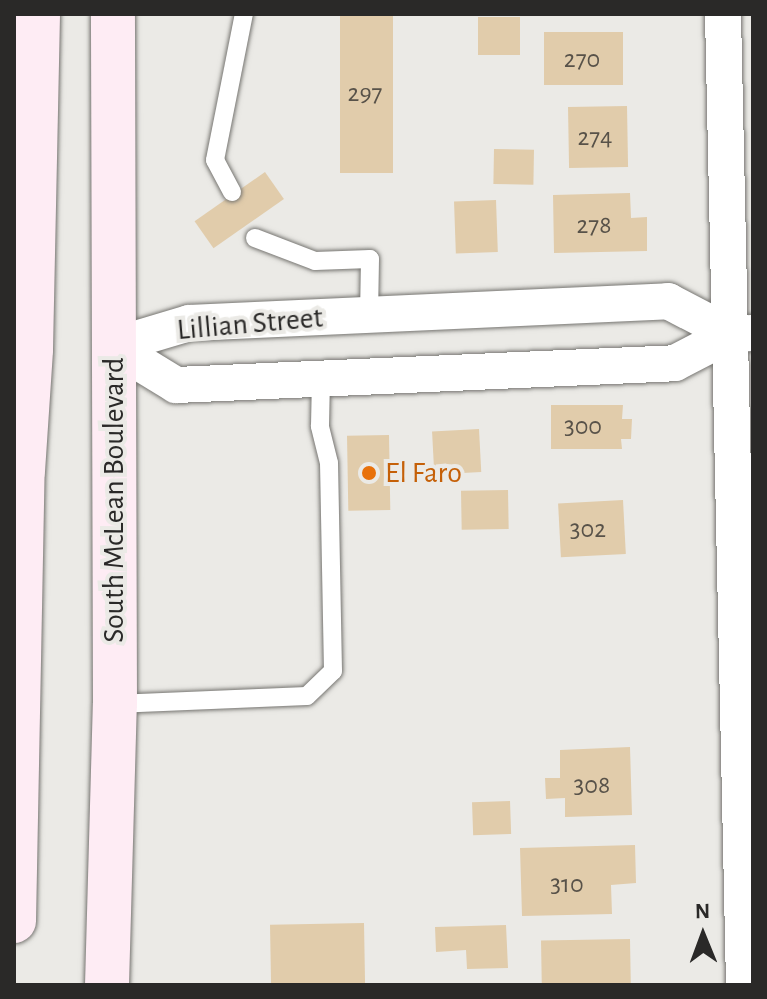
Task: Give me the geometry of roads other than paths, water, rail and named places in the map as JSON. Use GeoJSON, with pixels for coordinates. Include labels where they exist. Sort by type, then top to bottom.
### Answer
{"type":"FeatureCollection","features":[{"type":"Feature","properties":{"kind":"main road"},"geometry":{"type":"LineString","coordinates":[[14,921],[18,546],[31,349],[38,14]]}},
{"type":"Feature","properties":{"kind":"main road","name":"South McLean Boulevard"},"geometry":{"type":"LineString","coordinates":[[107,985],[115,704],[113,14]]}},
{"type":"Feature","properties":{"kind":"street"},"geometry":{"type":"LineString","coordinates":[[723,14],[742,333],[744,985]]}},
{"type":"Feature","properties":{"kind":"street","name":"Lillian Street"},"geometry":{"type":"LineString","coordinates":[[112,346],[189,323],[668,301],[742,333]]}},
{"type":"Feature","properties":{"kind":"street","name":"Lillian Street"},"geometry":{"type":"LineString","coordinates":[[112,346],[176,385],[675,363],[742,333]]}},
{"type":"Feature","properties":{"kind":"lane"},"geometry":{"type":"LineString","coordinates":[[232,192],[215,160],[244,14]]}},
{"type":"Feature","properties":{"kind":"lane"},"geometry":{"type":"LineString","coordinates":[[255,238],[315,261],[370,259],[369,314]]}},
{"type":"Feature","properties":{"kind":"lane"},"geometry":{"type":"LineString","coordinates":[[115,704],[307,696],[333,671],[329,463],[320,426],[321,378]]}},
{"type":"Feature","properties":{"kind":"place","name":"El Faro"},"geometry":{"type":"Point","coordinates":[369,473]}}]}
